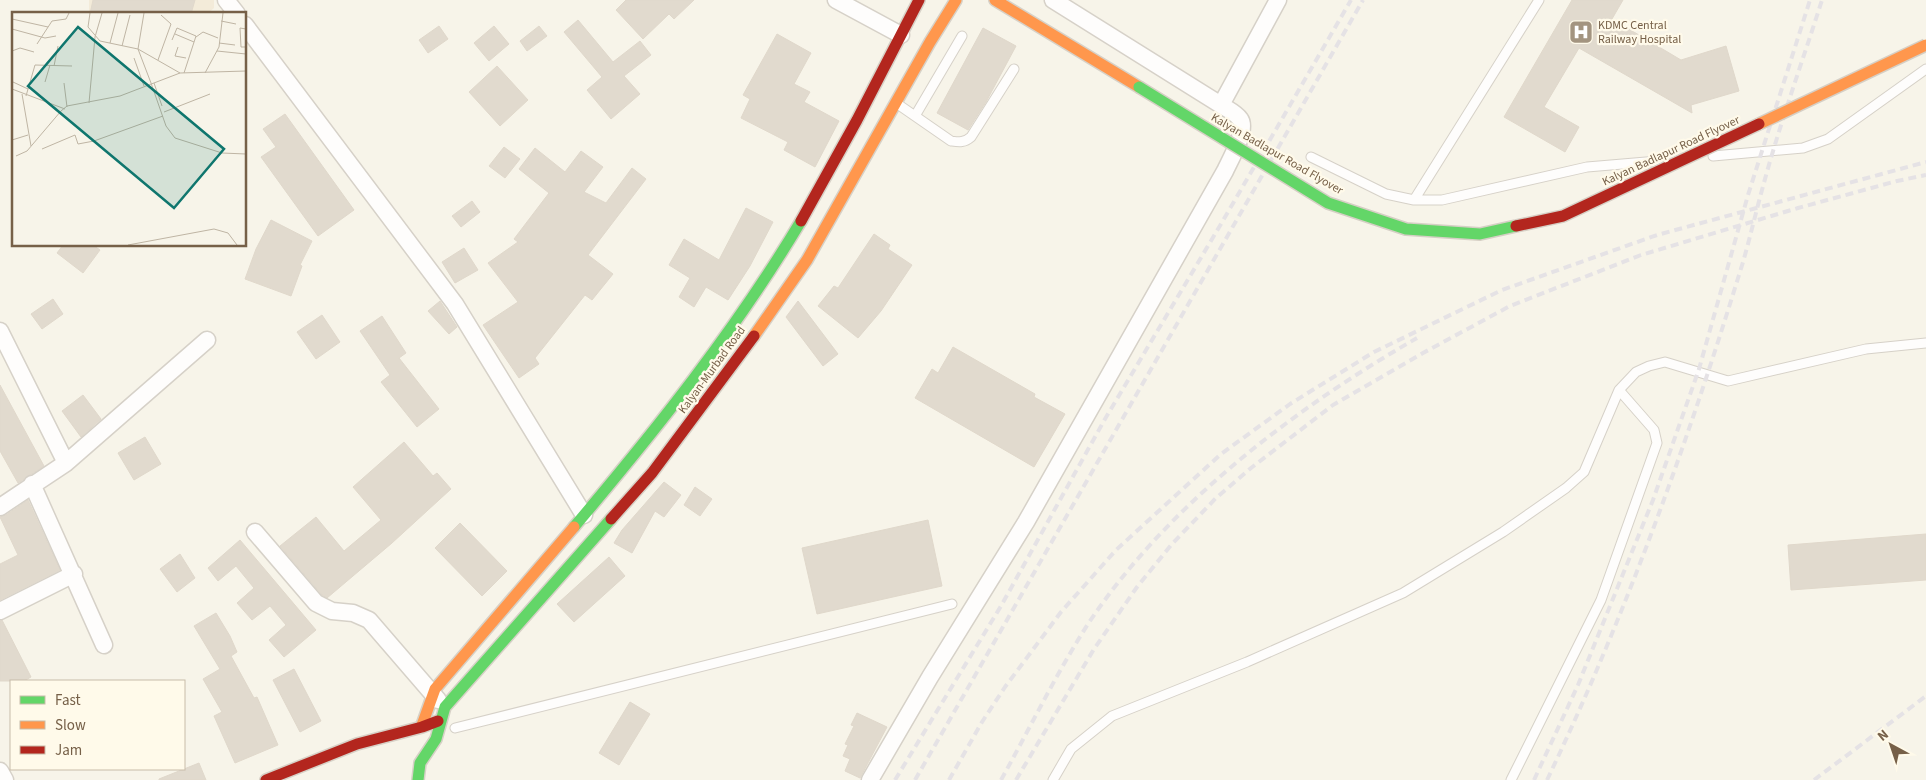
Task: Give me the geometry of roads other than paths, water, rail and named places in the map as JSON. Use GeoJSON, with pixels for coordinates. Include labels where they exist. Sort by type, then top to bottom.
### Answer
{"type":"FeatureCollection","features":[{"type":"Feature","properties":{"kind":"main road","name":"Kalyan-Murbad Road"},"geometry":{"type":"LineString","coordinates":[[455,728],[436,739],[418,744],[435,689],[584,515],[688,387],[742,312],[777,259],[842,151],[919,0]]}},
{"type":"Feature","properties":{"kind":"main road","name":"Kalyan-Murbad Road"},"geometry":{"type":"LineString","coordinates":[[266,780],[310,767],[357,744],[422,727],[443,714],[652,473],[731,369],[807,260],[930,42],[956,0]]}},
{"type":"Feature","properties":{"kind":"main road","name":"Kalyan Badlapur Road Flyover"},"geometry":{"type":"LineString","coordinates":[[1000,3],[1328,203],[1406,229],[1480,234],[1563,216],[1926,45]]}},
{"type":"Feature","properties":{"kind":"main road","name":"Kalyan-Murbad Road"},"geometry":{"type":"LineString","coordinates":[[420,764],[436,739],[443,714]]}},
{"type":"Feature","properties":{"kind":"main road"},"geometry":{"type":"LineString","coordinates":[[443,714],[455,728]]}},
{"type":"Feature","properties":{"kind":"main road"},"geometry":{"type":"LineString","coordinates":[[418,744],[420,764],[418,780]]}},
{"type":"Feature","properties":{"kind":"street"},"geometry":{"type":"LineString","coordinates":[[226,0],[235,12]]}},
{"type":"Feature","properties":{"kind":"street"},"geometry":{"type":"LineString","coordinates":[[836,0],[901,35]]}},
{"type":"Feature","properties":{"kind":"street"},"geometry":{"type":"LineString","coordinates":[[870,780],[930,677],[1026,522],[1225,171],[1242,133],[1243,125],[1240,118],[1053,0]]}},
{"type":"Feature","properties":{"kind":"street"},"geometry":{"type":"LineString","coordinates":[[1221,105],[1278,0]]}},
{"type":"Feature","properties":{"kind":"street"},"geometry":{"type":"LineString","coordinates":[[246,26],[455,304],[584,515]]}},
{"type":"Feature","properties":{"kind":"street"},"geometry":{"type":"LineString","coordinates":[[0,331],[66,463]]}},
{"type":"Feature","properties":{"kind":"street"},"geometry":{"type":"LineString","coordinates":[[0,507],[66,463],[207,340]]}},
{"type":"Feature","properties":{"kind":"street"},"geometry":{"type":"LineString","coordinates":[[32,484],[74,574],[104,646]]}},
{"type":"Feature","properties":{"kind":"street"},"geometry":{"type":"LineString","coordinates":[[255,532],[316,602],[332,611],[353,613],[368,620],[433,694],[443,714]]}},
{"type":"Feature","properties":{"kind":"street"},"geometry":{"type":"LineString","coordinates":[[0,611],[74,574]]}},
{"type":"Feature","properties":{"kind":"street"},"geometry":{"type":"LineString","coordinates":[[0,771],[5,780]]}},
{"type":"Feature","properties":{"kind":"lane"},"geometry":{"type":"LineString","coordinates":[[1414,200],[1539,0]]}},
{"type":"Feature","properties":{"kind":"lane"},"geometry":{"type":"LineString","coordinates":[[915,116],[962,36]]}},
{"type":"Feature","properties":{"kind":"lane"},"geometry":{"type":"LineString","coordinates":[[1311,157],[1386,194],[1414,200],[1442,200],[1586,167],[1803,148],[1828,139],[1926,68]]}},
{"type":"Feature","properties":{"kind":"lane"},"geometry":{"type":"LineString","coordinates":[[897,103],[951,141],[960,142],[967,140],[971,137],[1014,69]]}},
{"type":"Feature","properties":{"kind":"lane"},"geometry":{"type":"LineString","coordinates":[[1053,780],[1071,749],[1112,716],[1247,662],[1403,593],[1503,532],[1566,488],[1584,472],[1620,390],[1636,372],[1665,362],[1728,381],[1866,350],[1926,343]]}},
{"type":"Feature","properties":{"kind":"lane"},"geometry":{"type":"LineString","coordinates":[[1511,780],[1601,600],[1657,444],[1654,430],[1620,390]]}},
{"type":"Feature","properties":{"kind":"lane"},"geometry":{"type":"LineString","coordinates":[[455,728],[952,604]]}},
{"type":"Feature","properties":{"kind":"railway"},"geometry":{"type":"LineString","coordinates":[[895,780],[1001,606],[1105,419],[1351,0]]}},
{"type":"Feature","properties":{"kind":"railway"},"geometry":{"type":"LineString","coordinates":[[915,780],[1363,0]]}},
{"type":"Feature","properties":{"kind":"railway"},"geometry":{"type":"LineString","coordinates":[[1534,780],[1578,685],[1653,500],[1699,369],[1748,195],[1810,0]]}},
{"type":"Feature","properties":{"kind":"railway"},"geometry":{"type":"LineString","coordinates":[[1547,780],[1628,594],[1676,467],[1719,339],[1776,142],[1822,0]]}},
{"type":"Feature","properties":{"kind":"railway"},"geometry":{"type":"LineString","coordinates":[[949,780],[982,722],[1005,687],[1061,612],[1116,550],[1221,454],[1290,404],[1374,352],[1502,290],[1657,235],[1926,162]]}},
{"type":"Feature","properties":{"kind":"railway"},"geometry":{"type":"LineString","coordinates":[[1016,780],[1094,649],[1137,587],[1172,544],[1216,498],[1251,468],[1333,405],[1510,306],[1641,255],[1798,208],[1926,175]]}},
{"type":"Feature","properties":{"kind":"railway"},"geometry":{"type":"LineString","coordinates":[[1001,780],[1088,624],[1120,580],[1156,539],[1236,463],[1280,428],[1325,395],[1417,338]]}},
{"type":"Feature","properties":{"kind":"railway"},"geometry":{"type":"LineString","coordinates":[[1814,780],[1926,696]]}},
{"type":"Feature","properties":{"kind":"place","name":"KDMC Central Railway Hospital"},"geometry":{"type":"Point","coordinates":[1581,32]}}]}
